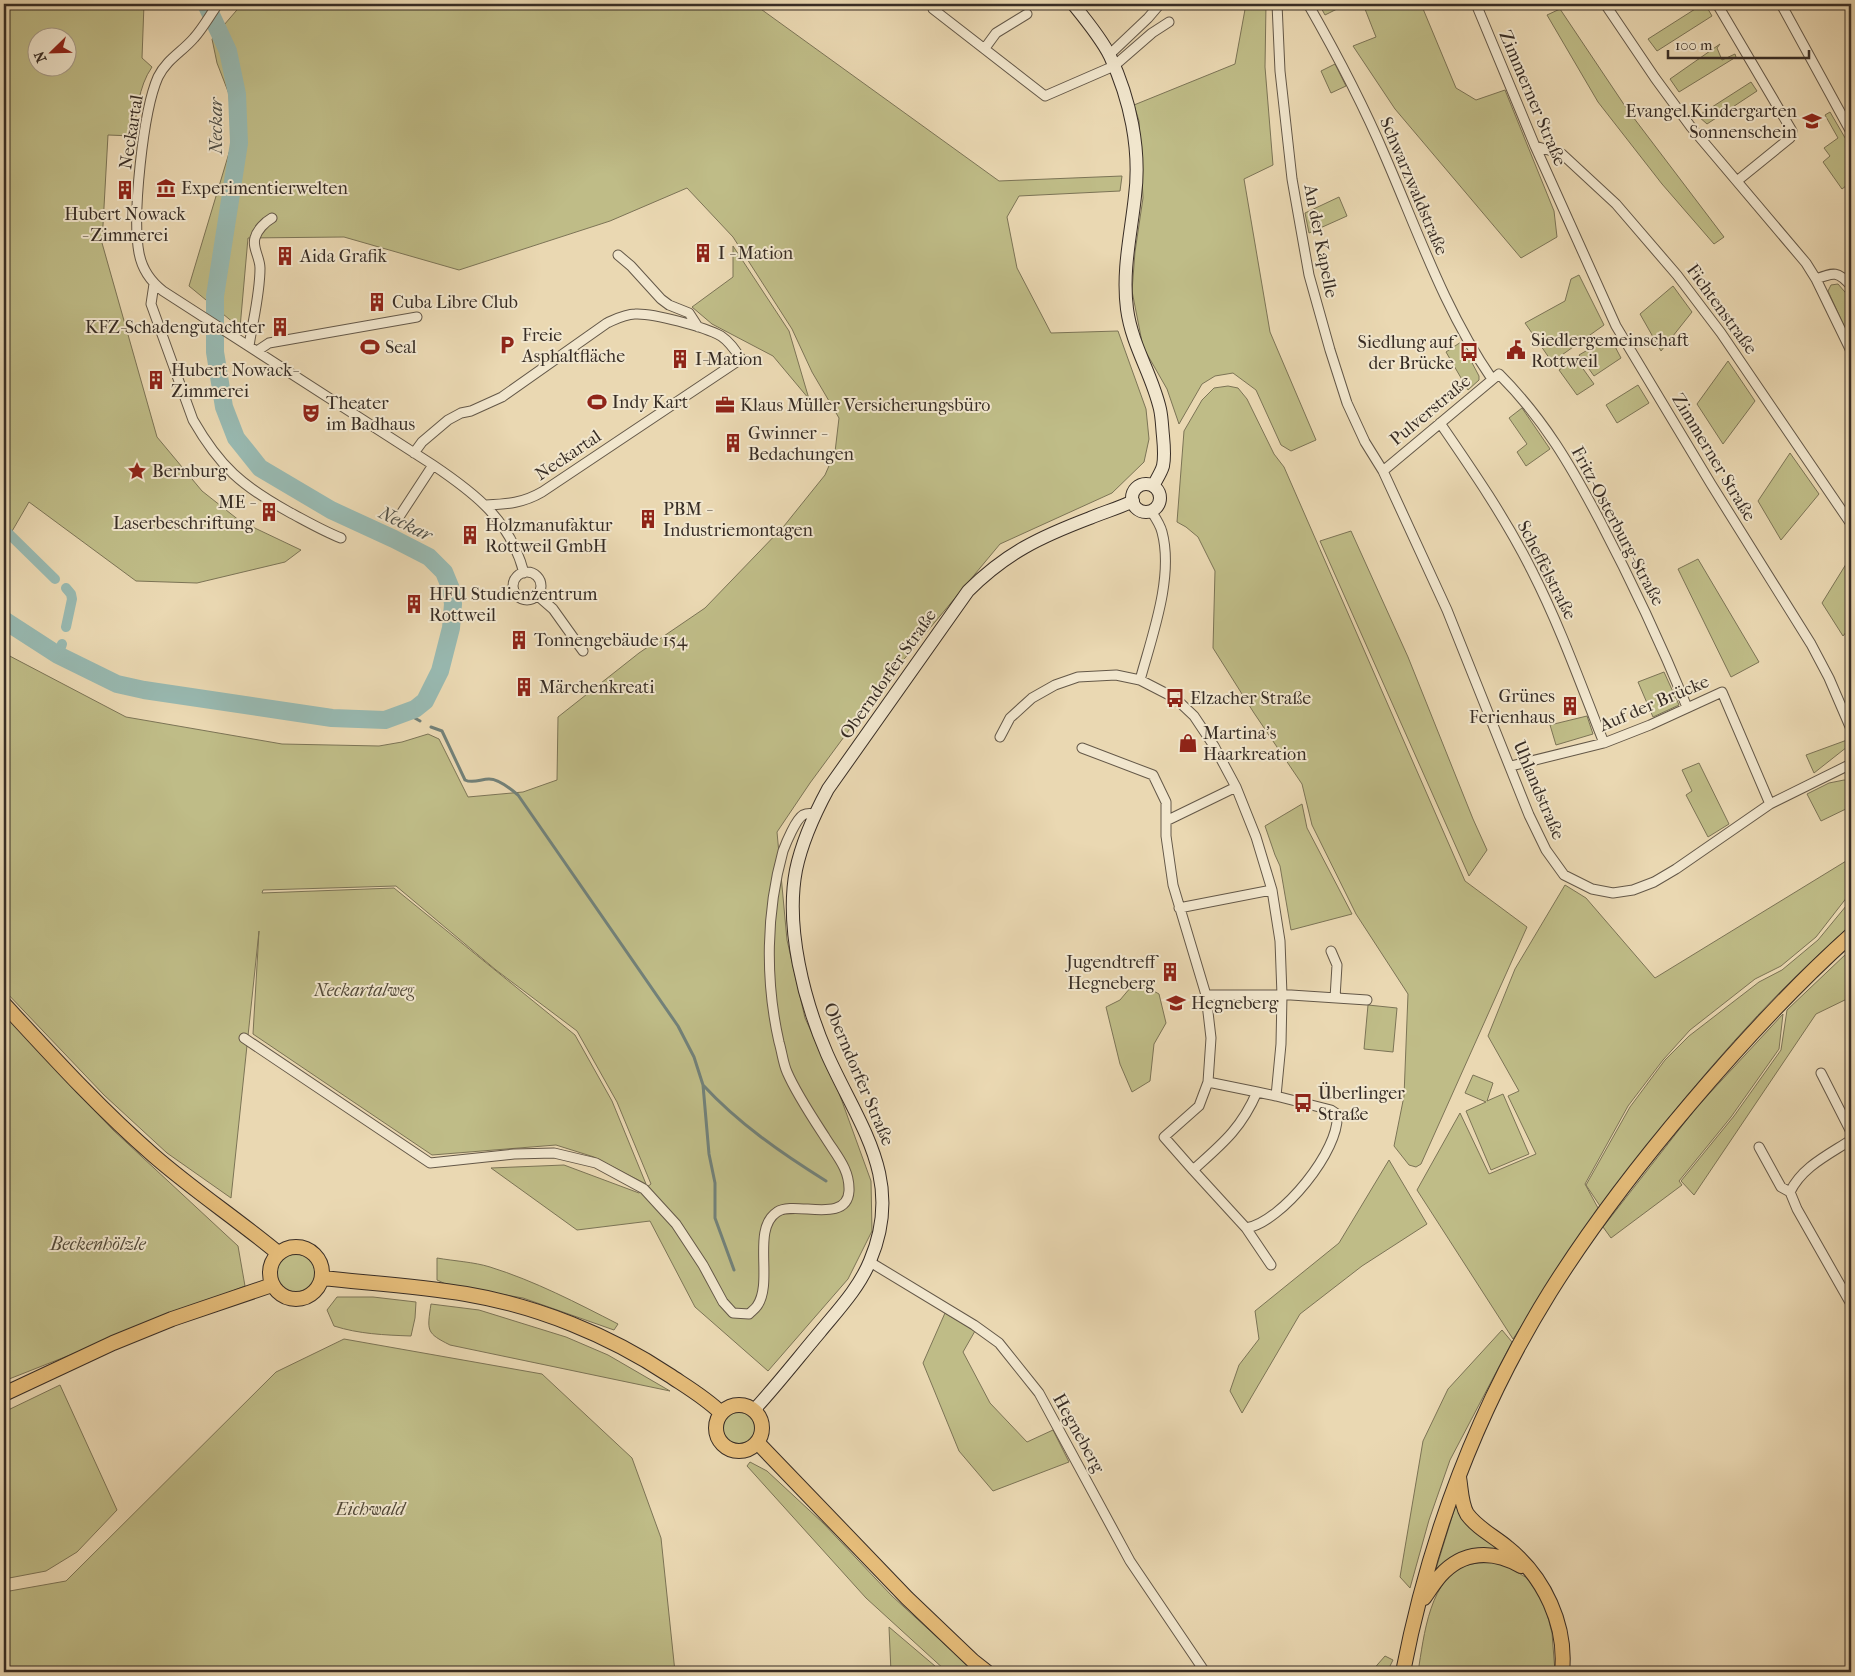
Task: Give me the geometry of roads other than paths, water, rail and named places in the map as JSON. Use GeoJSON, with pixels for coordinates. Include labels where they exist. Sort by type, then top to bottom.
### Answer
{"type":"FeatureCollection","features":[{"type":"Feature","properties":{"kind":"main road"},"geometry":{"type":"LineString","coordinates":[[1403,1672],[1418,1605],[1442,1522],[1459,1476],[1511,1361],[1550,1293],[1588,1234],[1648,1153],[1712,1078],[1788,996],[1851,935]]}},
{"type":"Feature","properties":{"kind":"main road"},"geometry":{"type":"LineString","coordinates":[[4,1004],[96,1101],[145,1148],[184,1181],[222,1208],[278,1253]]}},
{"type":"Feature","properties":{"kind":"main road"},"geometry":{"type":"LineString","coordinates":[[293,1247],[301,1247],[309,1250],[320,1262],[322,1278],[314,1292],[300,1300],[292,1300],[277,1292],[272,1285],[270,1268],[278,1253],[293,1247]]}},
{"type":"Feature","properties":{"kind":"main road"},"geometry":{"type":"LineString","coordinates":[[322,1278],[465,1294],[502,1302],[541,1314],[599,1336],[646,1360],[709,1402],[721,1413]]}},
{"type":"Feature","properties":{"kind":"main road"},"geometry":{"type":"LineString","coordinates":[[4,1394],[113,1343],[172,1319],[272,1285]]}},
{"type":"Feature","properties":{"kind":"main road"},"geometry":{"type":"LineString","coordinates":[[737,1405],[754,1410],[758,1414],[763,1426],[763,1432],[758,1443],[746,1451],[738,1452],[724,1447],[719,1441],[716,1427],[721,1413],[737,1405]]}},
{"type":"Feature","properties":{"kind":"main road"},"geometry":{"type":"LineString","coordinates":[[758,1443],[907,1598],[987,1672]]}},
{"type":"Feature","properties":{"kind":"main road"},"geometry":{"type":"LineString","coordinates":[[1459,1476],[1466,1512],[1478,1527],[1501,1541],[1520,1557],[1542,1587],[1551,1604],[1558,1622],[1561,1640],[1562,1672]]}},
{"type":"Feature","properties":{"kind":"main road"},"geometry":{"type":"LineString","coordinates":[[1418,1605],[1439,1577],[1452,1564],[1468,1557],[1484,1554],[1506,1557],[1531,1572]]}},
{"type":"Feature","properties":{"kind":"main road"},"geometry":{"type":"LineString","coordinates":[[1395,1672],[1407,1651]]}},
{"type":"Feature","properties":{"kind":"street","name":"Neckartal"},"geometry":{"type":"LineString","coordinates":[[218,4],[194,39],[171,58],[163,68],[154,90],[140,166],[137,237],[142,264],[154,284],[458,482],[486,505],[500,520],[517,551],[524,573]]}},
{"type":"Feature","properties":{"kind":"street"},"geometry":{"type":"LineString","coordinates":[[1073,4],[1112,60],[1130,115],[1135,139],[1136,196],[1126,254],[1125,284],[1127,309],[1138,351],[1161,410],[1165,449],[1161,470],[1153,486],[1159,493],[1160,501],[1155,509],[1151,511],[1142,511],[1133,502]]}},
{"type":"Feature","properties":{"kind":"street"},"geometry":{"type":"LineString","coordinates":[[1112,60],[1160,4]]}},
{"type":"Feature","properties":{"kind":"street","name":"An der Kapelle"},"geometry":{"type":"LineString","coordinates":[[1277,4],[1280,71],[1289,152],[1309,275],[1347,402],[1365,442],[1383,472]]}},
{"type":"Feature","properties":{"kind":"street","name":"Schwarzwaldstraße"},"geometry":{"type":"LineString","coordinates":[[1308,4],[1336,52],[1384,154],[1436,280],[1477,358],[1496,377]]}},
{"type":"Feature","properties":{"kind":"street","name":"Zimmerner Straße"},"geometry":{"type":"LineString","coordinates":[[1476,4],[1535,146],[1616,326],[1706,476],[1811,644],[1829,678],[1851,729]]}},
{"type":"Feature","properties":{"kind":"street"},"geometry":{"type":"LineString","coordinates":[[1605,4],[1621,30],[1691,127],[1806,263],[1816,279],[1851,351]]}},
{"type":"Feature","properties":{"kind":"street"},"geometry":{"type":"LineString","coordinates":[[1717,4],[1792,130],[1790,138],[1737,180]]}},
{"type":"Feature","properties":{"kind":"street"},"geometry":{"type":"LineString","coordinates":[[1781,4],[1851,132]]}},
{"type":"Feature","properties":{"kind":"street"},"geometry":{"type":"LineString","coordinates":[[934,9],[1045,96],[1112,60],[1169,22]]}},
{"type":"Feature","properties":{"kind":"street"},"geometry":{"type":"LineString","coordinates":[[985,48],[996,32],[1027,14]]}},
{"type":"Feature","properties":{"kind":"street","name":"Fichtenstraße"},"geometry":{"type":"LineString","coordinates":[[1535,146],[1562,154],[1616,204],[1677,276],[1721,334],[1851,524]]}},
{"type":"Feature","properties":{"kind":"street"},"geometry":{"type":"LineString","coordinates":[[272,218],[258,230],[254,239],[260,260],[260,274],[253,348],[269,343],[417,316]]}},
{"type":"Feature","properties":{"kind":"street","name":"Neckartal"},"geometry":{"type":"LineString","coordinates":[[618,255],[631,266],[661,299],[669,305],[689,313],[695,319],[698,327]]}},
{"type":"Feature","properties":{"kind":"street"},"geometry":{"type":"LineString","coordinates":[[1816,279],[1832,273],[1842,276],[1851,286]]}},
{"type":"Feature","properties":{"kind":"street"},"geometry":{"type":"LineString","coordinates":[[154,284],[151,304],[193,420],[203,436],[226,467],[250,489],[304,520],[341,538]]}},
{"type":"Feature","properties":{"kind":"street","name":"Neckartal"},"geometry":{"type":"LineString","coordinates":[[414,453],[422,442],[448,420],[502,397],[620,316],[647,314],[698,327],[720,336],[732,346],[741,359],[542,492],[527,500],[486,505]]}},
{"type":"Feature","properties":{"kind":"street","name":"Pulverstraße"},"geometry":{"type":"LineString","coordinates":[[1383,472],[1496,377]]}},
{"type":"Feature","properties":{"kind":"street","name":"Fritz-Osterburg-Straße"},"geometry":{"type":"LineString","coordinates":[[1496,377],[1517,393],[1540,420],[1571,467],[1641,601],[1687,707]]}},
{"type":"Feature","properties":{"kind":"street","name":"Scheffelstraße"},"geometry":{"type":"LineString","coordinates":[[1440,423],[1491,499],[1532,570],[1571,658],[1604,743]]}},
{"type":"Feature","properties":{"kind":"street"},"geometry":{"type":"LineString","coordinates":[[397,520],[433,465]]}},
{"type":"Feature","properties":{"kind":"street","name":"Uhlandstraße"},"geometry":{"type":"LineString","coordinates":[[1383,472],[1447,610],[1532,821],[1546,850],[1564,875],[1592,890],[1613,893],[1633,890],[1654,882],[1770,804],[1851,764]]}},
{"type":"Feature","properties":{"kind":"street","name":"Oberndorfer Straße"},"geometry":{"type":"LineString","coordinates":[[754,1410],[853,1291],[870,1262],[882,1217],[883,1193],[880,1172],[868,1140],[827,1053],[803,983],[797,953],[793,900],[796,871],[801,848],[814,814],[828,790],[968,591],[988,570],[1038,539],[1133,502],[1136,489],[1144,485],[1153,486]]}},
{"type":"Feature","properties":{"kind":"street"},"geometry":{"type":"LineString","coordinates":[[1140,680],[1164,584],[1164,543],[1161,529],[1151,511]]}},
{"type":"Feature","properties":{"kind":"street"},"geometry":{"type":"LineString","coordinates":[[524,573],[532,573],[539,579],[541,587],[537,595],[530,600],[517,596],[514,592],[514,580],[524,573]]}},
{"type":"Feature","properties":{"kind":"street"},"geometry":{"type":"LineString","coordinates":[[537,595],[553,609],[583,651]]}},
{"type":"Feature","properties":{"kind":"street"},"geometry":{"type":"LineString","coordinates":[[1000,737],[1010,718],[1032,698],[1055,685],[1078,677],[1116,675],[1140,680],[1175,698],[1194,716],[1214,746],[1236,787],[1256,837],[1272,890],[1280,941],[1282,995],[1281,1044],[1276,1096]]}},
{"type":"Feature","properties":{"kind":"street","name":"Auf der Brücke"},"geometry":{"type":"LineString","coordinates":[[1511,766],[1604,743],[1650,725],[1722,692],[1770,804]]}},
{"type":"Feature","properties":{"kind":"street"},"geometry":{"type":"LineString","coordinates":[[1082,748],[1153,775],[1166,802],[1168,856],[1179,908],[1206,995],[1211,1038],[1208,1082],[1199,1106],[1164,1137],[1246,1228],[1271,1265]]}},
{"type":"Feature","properties":{"kind":"street"},"geometry":{"type":"LineString","coordinates":[[1166,821],[1236,787]]}},
{"type":"Feature","properties":{"kind":"street"},"geometry":{"type":"LineString","coordinates":[[244,1038],[430,1163],[514,1154],[554,1152],[596,1162],[630,1180],[644,1189],[676,1224],[703,1265],[723,1302],[734,1313],[749,1314],[757,1306],[764,1287],[765,1234],[768,1222],[777,1212],[789,1208],[822,1211],[836,1209],[846,1201],[849,1193],[848,1176],[844,1165],[826,1139],[786,1071],[775,1025],[769,986],[769,949],[774,902],[784,849],[802,816],[808,813],[814,814]]}},
{"type":"Feature","properties":{"kind":"street"},"geometry":{"type":"LineString","coordinates":[[1179,908],[1272,890]]}},
{"type":"Feature","properties":{"kind":"street"},"geometry":{"type":"LineString","coordinates":[[1331,951],[1337,965],[1334,998]]}},
{"type":"Feature","properties":{"kind":"street"},"geometry":{"type":"LineString","coordinates":[[1206,995],[1282,995],[1367,1000]]}},
{"type":"Feature","properties":{"kind":"street"},"geometry":{"type":"LineString","coordinates":[[1821,1073],[1851,1132]]}},
{"type":"Feature","properties":{"kind":"street"},"geometry":{"type":"LineString","coordinates":[[1208,1082],[1276,1096],[1331,1110],[1338,1114],[1338,1123],[1333,1139],[1317,1168],[1297,1194],[1275,1214],[1256,1227],[1246,1228]]}},
{"type":"Feature","properties":{"kind":"street"},"geometry":{"type":"LineString","coordinates":[[1193,1170],[1237,1129],[1249,1110],[1257,1092]]}},
{"type":"Feature","properties":{"kind":"street"},"geometry":{"type":"LineString","coordinates":[[1790,1192],[1796,1180],[1808,1168],[1851,1140]]}},
{"type":"Feature","properties":{"kind":"street"},"geometry":{"type":"LineString","coordinates":[[1759,1147],[1781,1187],[1790,1192],[1796,1209],[1851,1304]]}},
{"type":"Feature","properties":{"kind":"street","name":"Hegneberg"},"geometry":{"type":"LineString","coordinates":[[870,1262],[974,1325],[999,1343],[1038,1393],[1130,1561],[1205,1672]]}},
{"type":"Feature","properties":{"kind":"waterway","name":"Neckar"},"geometry":{"type":"LineString","coordinates":[[4,620],[58,655],[117,684],[144,690],[332,718],[385,720],[415,709],[425,701],[440,671],[451,628],[453,604],[451,589],[444,572],[429,557],[331,510],[260,468],[236,438],[224,407],[215,352],[215,296],[239,143],[237,94],[228,51],[206,4]]}},
{"type":"Feature","properties":{"kind":"waterway"},"geometry":{"type":"LineString","coordinates":[[4,529],[55,579]]}},
{"type":"Feature","properties":{"kind":"waterway"},"geometry":{"type":"LineString","coordinates":[[66,588],[71,594],[72,599],[66,627]]}},
{"type":"Feature","properties":{"kind":"waterway"},"geometry":{"type":"LineString","coordinates":[[58,655],[62,644]]}},
{"type":"Feature","properties":{"kind":"waterway"},"geometry":{"type":"LineString","coordinates":[[406,713],[420,721]]}},
{"type":"Feature","properties":{"kind":"waterway"},"geometry":{"type":"LineString","coordinates":[[431,727],[442,731],[465,780],[471,782],[493,779],[518,795],[678,1026],[694,1057],[703,1085],[709,1154],[715,1183],[715,1218],[734,1270]]}},
{"type":"Feature","properties":{"kind":"waterway"},"geometry":{"type":"LineString","coordinates":[[703,1085],[745,1125],[826,1181]]}},
{"type":"Feature","properties":{"kind":"place","name":"Evangel.Kindergarten Sonnenschein"},"geometry":{"type":"Point","coordinates":[1812,121]}},
{"type":"Feature","properties":{"kind":"place","name":"Experimentierwelten"},"geometry":{"type":"Point","coordinates":[166,188]}},
{"type":"Feature","properties":{"kind":"place","name":"Hubert Nowack - Zimmerei"},"geometry":{"type":"Point","coordinates":[125,190]}},
{"type":"Feature","properties":{"kind":"place","name":"I - Mation"},"geometry":{"type":"Point","coordinates":[703,253]}},
{"type":"Feature","properties":{"kind":"place","name":"Aida Grafik"},"geometry":{"type":"Point","coordinates":[285,256]}},
{"type":"Feature","properties":{"kind":"place","name":"Cuba Libre Club"},"geometry":{"type":"Point","coordinates":[377,302]}},
{"type":"Feature","properties":{"kind":"place","name":"KFZ-Schadengutachter"},"geometry":{"type":"Point","coordinates":[280,327]}},
{"type":"Feature","properties":{"kind":"place","name":"Freie Asphaltfläche"},"geometry":{"type":"Point","coordinates":[507,345]}},
{"type":"Feature","properties":{"kind":"place","name":"Seal"},"geometry":{"type":"Point","coordinates":[370,347]}},
{"type":"Feature","properties":{"kind":"place","name":"Siedlergemeinschaft Rottweil"},"geometry":{"type":"Point","coordinates":[1516,350]}},
{"type":"Feature","properties":{"kind":"place","name":"Siedlung auf der Brücke"},"geometry":{"type":"Point","coordinates":[1469,352]}},
{"type":"Feature","properties":{"kind":"place","name":"I-Mation"},"geometry":{"type":"Point","coordinates":[680,359]}},
{"type":"Feature","properties":{"kind":"place","name":"Hubert Nowack- Zimmerei"},"geometry":{"type":"Point","coordinates":[156,380]}},
{"type":"Feature","properties":{"kind":"place","name":"Indy Kart"},"geometry":{"type":"Point","coordinates":[597,402]}},
{"type":"Feature","properties":{"kind":"place","name":"Klaus Müller Versicherungsbüro"},"geometry":{"type":"Point","coordinates":[725,405]}},
{"type":"Feature","properties":{"kind":"place","name":"Theater im Badhaus"},"geometry":{"type":"Point","coordinates":[311,413]}},
{"type":"Feature","properties":{"kind":"place","name":"Gwinner - Bedachungen"},"geometry":{"type":"Point","coordinates":[733,443]}},
{"type":"Feature","properties":{"kind":"place","name":"Bernburg"},"geometry":{"type":"Point","coordinates":[137,471]}},
{"type":"Feature","properties":{"kind":"place","name":"ME - Laserbeschriftung"},"geometry":{"type":"Point","coordinates":[269,512]}},
{"type":"Feature","properties":{"kind":"place","name":"PBM - Industriemontagen"},"geometry":{"type":"Point","coordinates":[648,519]}},
{"type":"Feature","properties":{"kind":"place","name":"Holzmanufaktur Rottweil GmbH"},"geometry":{"type":"Point","coordinates":[470,535]}},
{"type":"Feature","properties":{"kind":"place","name":"HFU Studienzentrum Rottweil"},"geometry":{"type":"Point","coordinates":[414,604]}},
{"type":"Feature","properties":{"kind":"place","name":"Tonnengebäude 154"},"geometry":{"type":"Point","coordinates":[519,640]}},
{"type":"Feature","properties":{"kind":"place","name":"Märchenkreati"},"geometry":{"type":"Point","coordinates":[524,687]}},
{"type":"Feature","properties":{"kind":"place","name":"Elzacher Straße"},"geometry":{"type":"Point","coordinates":[1175,698]}},
{"type":"Feature","properties":{"kind":"place","name":"Grünes Ferienhaus"},"geometry":{"type":"Point","coordinates":[1570,706]}},
{"type":"Feature","properties":{"kind":"place","name":"Martina's Haarkreation"},"geometry":{"type":"Point","coordinates":[1188,743]}},
{"type":"Feature","properties":{"kind":"place","name":"Jugendtreff Hegneberg"},"geometry":{"type":"Point","coordinates":[1170,972]}},
{"type":"Feature","properties":{"kind":"place","name":"Hegneberg"},"geometry":{"type":"Point","coordinates":[1176,1003]}},
{"type":"Feature","properties":{"kind":"place","name":"Überlinger Straße"},"geometry":{"type":"Point","coordinates":[1303,1103]}},
{"type":"Feature","properties":{"kind":"park label","name":"Neckartalweg"},"geometry":{"type":"Point","coordinates":[364,990]}},
{"type":"Feature","properties":{"kind":"park label","name":"Beckenhölzle"},"geometry":{"type":"Point","coordinates":[98,1244]}},
{"type":"Feature","properties":{"kind":"park label","name":"Eichwald"},"geometry":{"type":"Point","coordinates":[370,1509]}}]}
